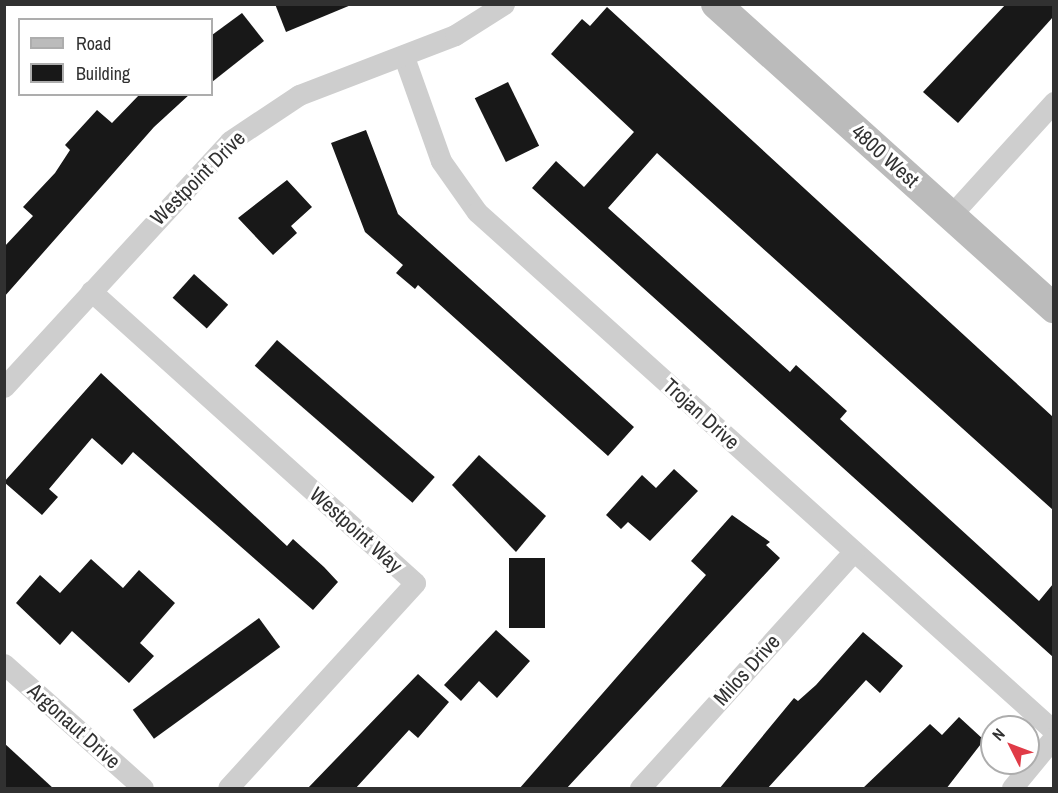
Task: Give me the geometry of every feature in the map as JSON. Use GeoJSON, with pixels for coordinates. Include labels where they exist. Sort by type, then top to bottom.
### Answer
{"type":"FeatureCollection","features":[{"type":"Feature","properties":{"kind":"main road","name":"4800 West"},"geometry":{"type":"LineString","coordinates":[[716,4],[1053,308]]}},
{"type":"Feature","properties":{"kind":"street","name":"Westpoint Drive"},"geometry":{"type":"LineString","coordinates":[[4,387],[230,141],[299,95],[404,57],[504,4]]}},
{"type":"Feature","properties":{"kind":"street","name":"Trojan Drive"},"geometry":{"type":"LineString","coordinates":[[404,57],[441,161],[466,200],[1053,731]]}},
{"type":"Feature","properties":{"kind":"street"},"geometry":{"type":"LineString","coordinates":[[951,215],[1053,102]]}},
{"type":"Feature","properties":{"kind":"street","name":"Westpoint Way"},"geometry":{"type":"LineString","coordinates":[[91,291],[415,583],[228,789]]}},
{"type":"Feature","properties":{"kind":"street","name":"Milos Drive"},"geometry":{"type":"LineString","coordinates":[[640,789],[854,551]]}},
{"type":"Feature","properties":{"kind":"street","name":"Argonaut Drive"},"geometry":{"type":"LineString","coordinates":[[4,664],[143,789]]}},
{"type":"Feature","properties":{"kind":"street"},"geometry":{"type":"LineString","coordinates":[[1012,789],[1053,737]]}},
{"type":"Feature","properties":{"kind":"building"},"geometry":{"type":"Polygon","coordinates":[[[275,4],[351,4],[351,5],[286,32],[275,4]]]}},
{"type":"Feature","properties":{"kind":"building"},"geometry":{"type":"Polygon","coordinates":[[[1006,4],[1053,4],[1053,17],[958,123],[923,92],[1006,4]]]}},
{"type":"Feature","properties":{"kind":"building"},"geometry":{"type":"Polygon","coordinates":[[[607,7],[1053,417],[1053,510],[657,153],[608,208],[790,372],[796,365],[847,411],[840,419],[1039,601],[1053,584],[1053,657],[532,188],[556,161],[584,187],[634,132],[551,54],[582,19],[590,26],[607,7]]]}},
{"type":"Feature","properties":{"kind":"building"},"geometry":{"type":"Polygon","coordinates":[[[242,13],[264,41],[213,81],[213,34],[242,13]]]}},
{"type":"Feature","properties":{"kind":"building"},"geometry":{"type":"Polygon","coordinates":[[[508,82],[539,146],[506,162],[475,98],[508,82]]]}},
{"type":"Feature","properties":{"kind":"building"},"geometry":{"type":"Polygon","coordinates":[[[138,96],[188,96],[154,127],[4,297],[4,247],[33,216],[23,207],[55,173],[70,150],[65,145],[97,110],[112,123],[138,96]]]}},
{"type":"Feature","properties":{"kind":"building"},"geometry":{"type":"Polygon","coordinates":[[[366,130],[398,214],[634,427],[608,456],[418,285],[415,289],[396,273],[403,265],[365,232],[331,143],[366,130]]]}},
{"type":"Feature","properties":{"kind":"building"},"geometry":{"type":"Polygon","coordinates":[[[287,180],[312,207],[291,226],[297,233],[273,255],[238,218],[287,180]]]}},
{"type":"Feature","properties":{"kind":"building"},"geometry":{"type":"Polygon","coordinates":[[[194,274],[228,305],[207,329],[173,298],[194,274]]]}},
{"type":"Feature","properties":{"kind":"building"},"geometry":{"type":"Polygon","coordinates":[[[277,340],[435,477],[412,503],[255,366],[277,340]]]}},
{"type":"Feature","properties":{"kind":"building"},"geometry":{"type":"Polygon","coordinates":[[[101,373],[287,546],[293,539],[338,582],[313,610],[133,452],[122,465],[92,438],[49,489],[58,497],[42,515],[4,482],[101,373]]]}},
{"type":"Feature","properties":{"kind":"building"},"geometry":{"type":"Polygon","coordinates":[[[479,455],[546,516],[516,552],[452,485],[479,455]]]}},
{"type":"Feature","properties":{"kind":"building"},"geometry":{"type":"Polygon","coordinates":[[[674,469],[698,491],[650,541],[628,522],[621,529],[606,515],[642,475],[656,488],[674,469]]]}},
{"type":"Feature","properties":{"kind":"building"},"geometry":{"type":"Polygon","coordinates":[[[732,515],[770,542],[766,545],[780,558],[566,789],[519,789],[706,575],[691,561],[732,515]]]}},
{"type":"Feature","properties":{"kind":"building"},"geometry":{"type":"Polygon","coordinates":[[[509,558],[545,558],[545,628],[509,628],[509,558]]]}},
{"type":"Feature","properties":{"kind":"building"},"geometry":{"type":"Polygon","coordinates":[[[91,559],[123,588],[139,570],[175,603],[140,643],[154,656],[129,683],[72,631],[60,645],[16,603],[40,575],[60,593],[91,559]]]}},
{"type":"Feature","properties":{"kind":"building"},"geometry":{"type":"Polygon","coordinates":[[[259,618],[280,647],[154,739],[133,710],[259,618]]]}},
{"type":"Feature","properties":{"kind":"building"},"geometry":{"type":"Polygon","coordinates":[[[496,630],[530,661],[497,698],[479,681],[461,701],[444,685],[496,630]]]}},
{"type":"Feature","properties":{"kind":"building"},"geometry":{"type":"Polygon","coordinates":[[[863,632],[903,666],[880,693],[866,680],[767,789],[719,789],[794,698],[798,701],[816,685],[863,632]]]}},
{"type":"Feature","properties":{"kind":"building"},"geometry":{"type":"Polygon","coordinates":[[[418,674],[449,702],[418,738],[409,730],[355,789],[307,789],[418,674]]]}},
{"type":"Feature","properties":{"kind":"building"},"geometry":{"type":"Polygon","coordinates":[[[959,717],[980,736],[980,745],[946,789],[862,789],[930,724],[942,735],[959,717]]]}},
{"type":"Feature","properties":{"kind":"building"},"geometry":{"type":"Polygon","coordinates":[[[4,743],[54,789],[4,789],[4,743]]]}}]}
